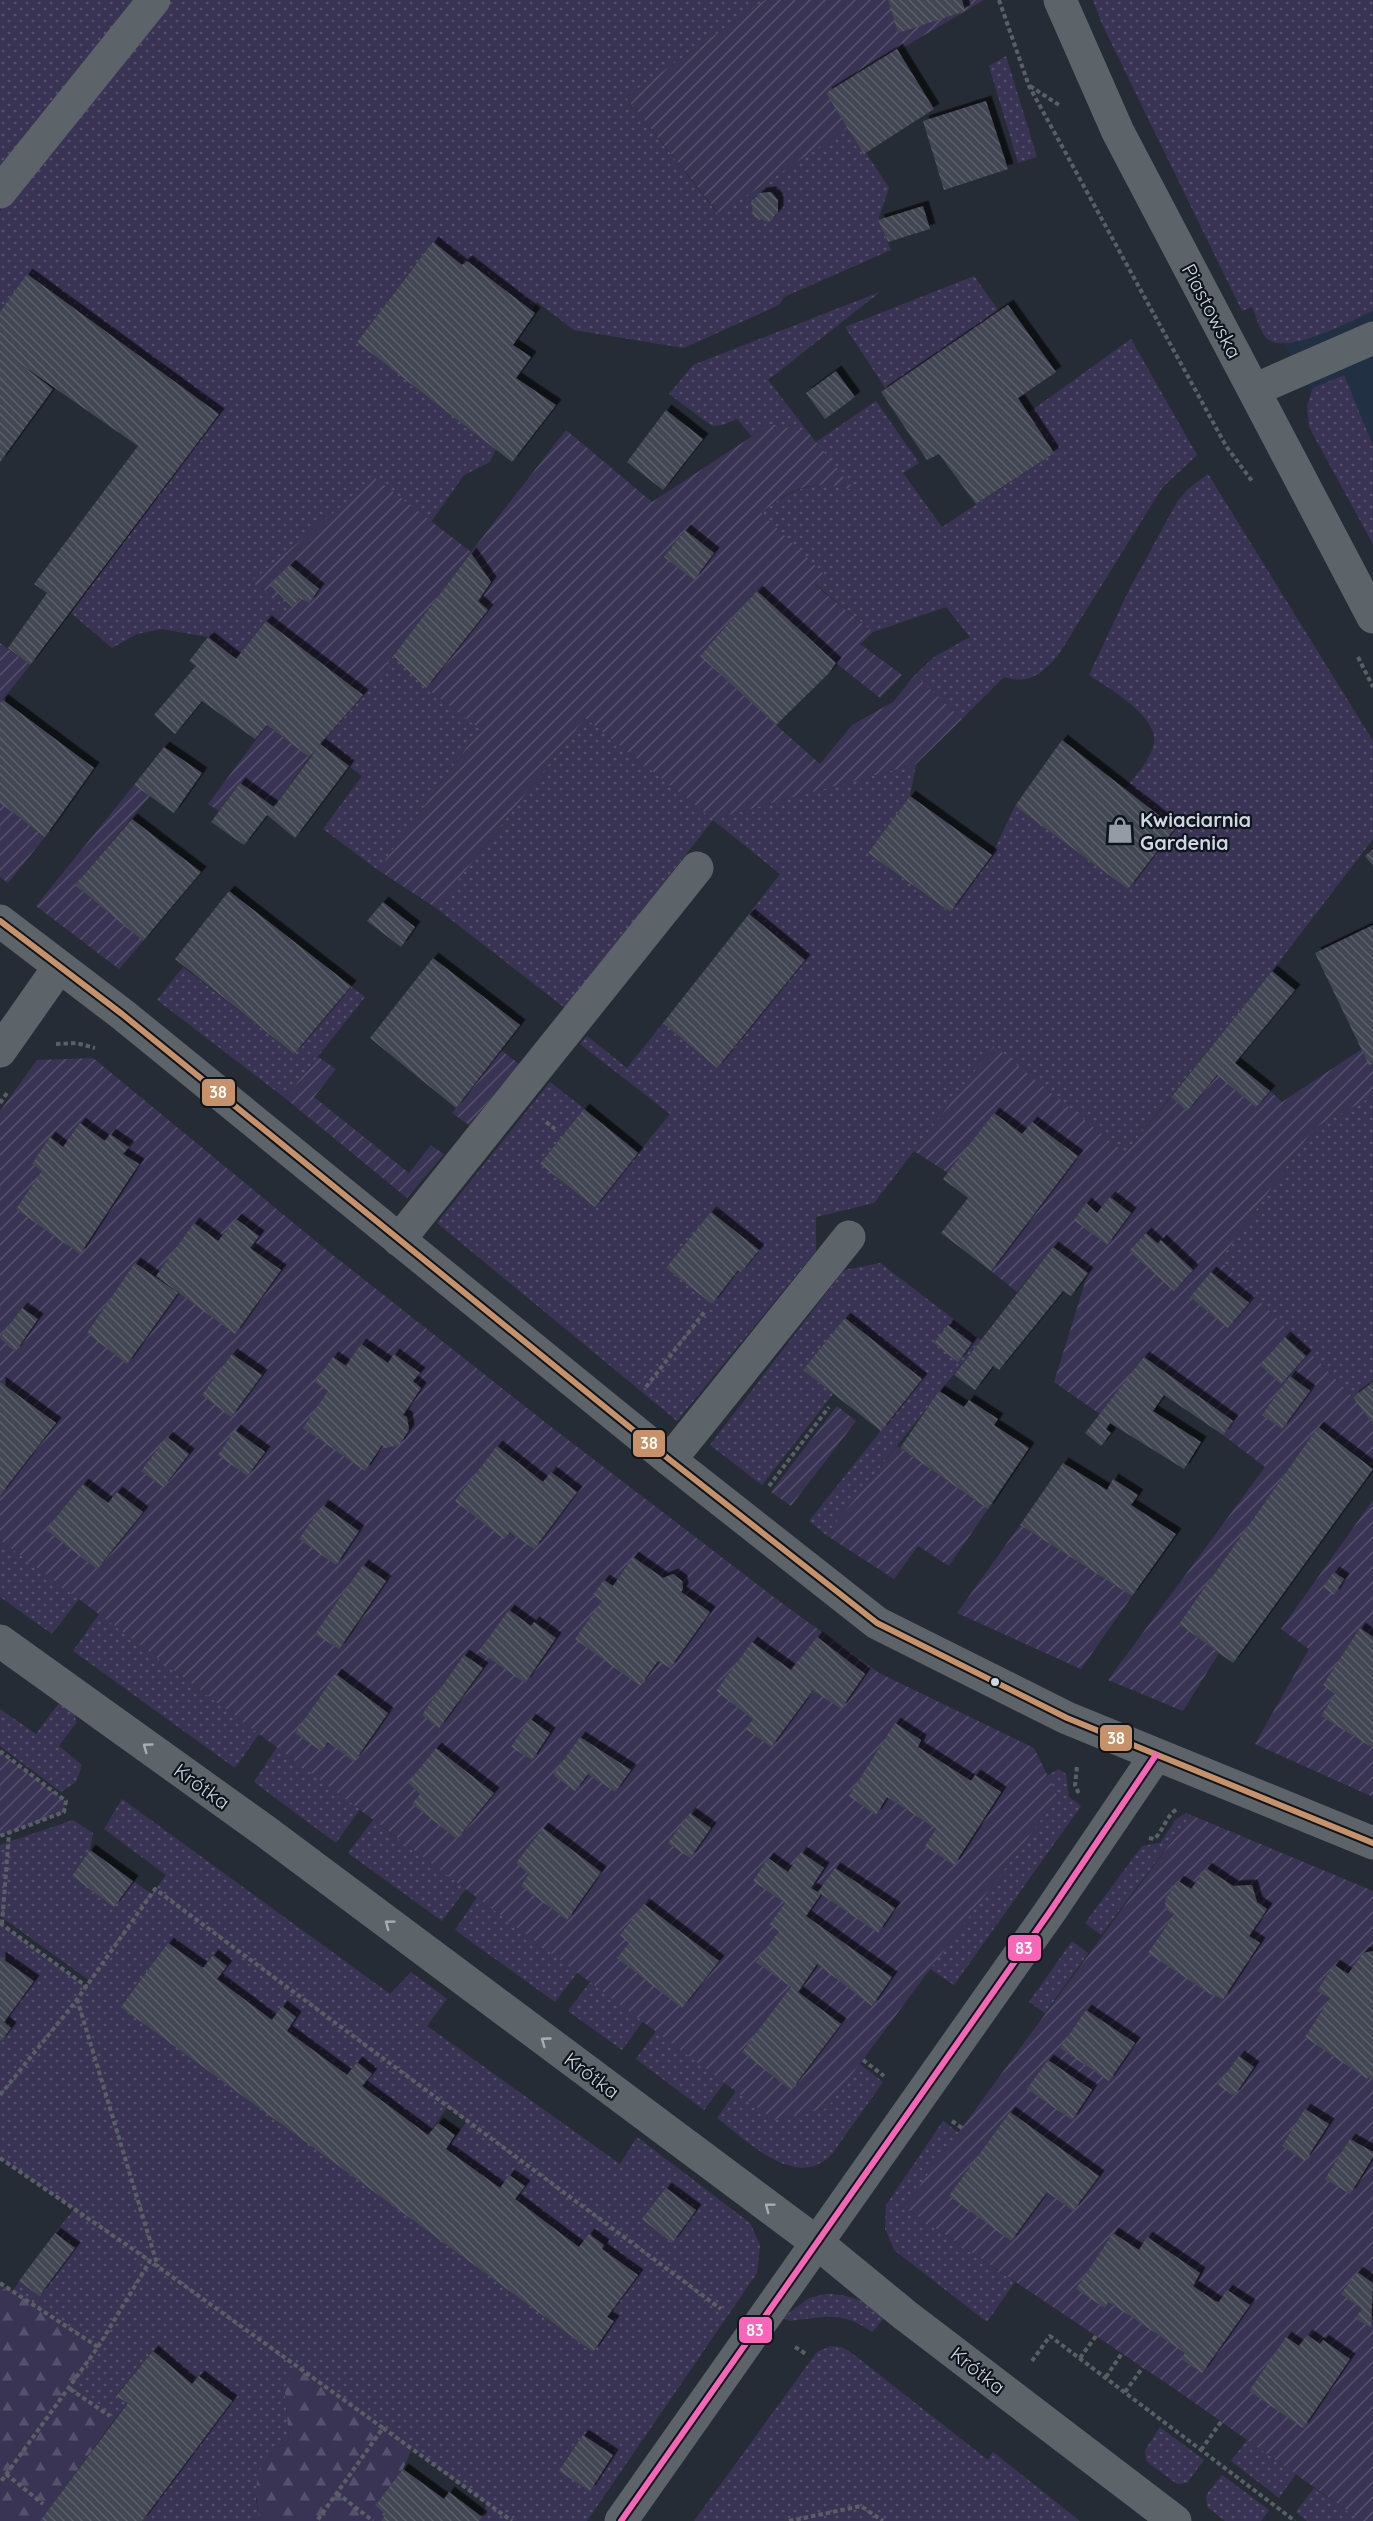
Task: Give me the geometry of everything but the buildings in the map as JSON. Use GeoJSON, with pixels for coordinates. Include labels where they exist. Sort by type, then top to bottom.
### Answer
{"type":"FeatureCollection","features":[{"type":"Feature","properties":{"kind":"street"},"geometry":{"type":"LineString","coordinates":[[0,192],[154,0]]}},
{"type":"Feature","properties":{"kind":"street","name":"Piastowska"},"geometry":{"type":"LineString","coordinates":[[1060,0],[1118,132],[1373,617]]}},
{"type":"Feature","properties":{"kind":"street"},"geometry":{"type":"LineString","coordinates":[[1254,390],[1373,338]]}},
{"type":"Feature","properties":{"kind":"street"},"geometry":{"type":"LineString","coordinates":[[399,1240],[698,868]]}},
{"type":"Feature","properties":{"kind":"street"},"geometry":{"type":"LineString","coordinates":[[0,921],[122,1014],[670,1460],[877,1623],[1067,1718],[1373,1842]]}},
{"type":"Feature","properties":{"kind":"street"},"geometry":{"type":"LineString","coordinates":[[0,1051],[59,967]]}},
{"type":"Feature","properties":{"kind":"street"},"geometry":{"type":"LineString","coordinates":[[670,1460],[849,1237]]}},
{"type":"Feature","properties":{"kind":"street","name":"Krótka"},"geometry":{"type":"LineString","coordinates":[[0,1641],[265,1831],[816,2242],[905,2315],[1176,2521]]}},
{"type":"Feature","properties":{"kind":"street"},"geometry":{"type":"LineString","coordinates":[[621,2521],[1056,1903],[1156,1755]]}},
{"type":"Feature","properties":{"kind":"path"},"geometry":{"type":"LineString","coordinates":[[999,0],[1029,86],[1226,446],[1257,489]]}},
{"type":"Feature","properties":{"kind":"path"},"geometry":{"type":"LineString","coordinates":[[642,1392],[706,1310]]}},
{"type":"Feature","properties":{"kind":"path"},"geometry":{"type":"LineString","coordinates":[[767,1489],[829,1407]]}},
{"type":"Feature","properties":{"kind":"path"},"geometry":{"type":"LineString","coordinates":[[0,1751],[66,1801],[64,1812],[0,1836]]}},
{"type":"Feature","properties":{"kind":"path"},"geometry":{"type":"LineString","coordinates":[[9,1833],[1,1923],[86,1986],[76,2001]]}},
{"type":"Feature","properties":{"kind":"path"},"geometry":{"type":"LineString","coordinates":[[0,2095],[76,2001],[155,1889],[729,2315]]}},
{"type":"Feature","properties":{"kind":"path"},"geometry":{"type":"LineString","coordinates":[[76,2001],[158,2268]]}},
{"type":"Feature","properties":{"kind":"path"},"geometry":{"type":"LineString","coordinates":[[863,2060],[891,2082]]}},
{"type":"Feature","properties":{"kind":"path"},"geometry":{"type":"LineString","coordinates":[[0,2158],[150,2261],[512,2521]]}},
{"type":"Feature","properties":{"kind":"path"},"geometry":{"type":"LineString","coordinates":[[0,2483],[98,2348],[150,2261]]}},
{"type":"Feature","properties":{"kind":"path"},"geometry":{"type":"LineString","coordinates":[[0,2283],[98,2348]]}},
{"type":"Feature","properties":{"kind":"path"},"geometry":{"type":"LineString","coordinates":[[1022,2356],[1031,2362],[1050,2336],[1295,2521]]}},
{"type":"Feature","properties":{"kind":"path"},"geometry":{"type":"LineString","coordinates":[[1080,2358],[1096,2336]]}},
{"type":"Feature","properties":{"kind":"path"},"geometry":{"type":"LineString","coordinates":[[1106,2377],[1122,2353]]}},
{"type":"Feature","properties":{"kind":"path"},"geometry":{"type":"LineString","coordinates":[[1125,2392],[1143,2367]]}},
{"type":"Feature","properties":{"kind":"path"},"geometry":{"type":"LineString","coordinates":[[70,2389],[110,2415]]}},
{"type":"Feature","properties":{"kind":"path"},"geometry":{"type":"LineString","coordinates":[[1201,2450],[1221,2422]]}},
{"type":"Feature","properties":{"kind":"path"},"geometry":{"type":"LineString","coordinates":[[317,2521],[383,2428]]}},
{"type":"Feature","properties":{"kind":"path"},"geometry":{"type":"LineString","coordinates":[[6,2474],[43,2504]]}},
{"type":"Feature","properties":{"kind":"path"},"geometry":{"type":"LineString","coordinates":[[337,2493],[373,2521]]}},
{"type":"Feature","properties":{"kind":"path"},"geometry":{"type":"LineString","coordinates":[[789,2521],[861,2506],[883,2521]]}},
{"type":"Feature","properties":{"kind":"shaded area"},"geometry":{"type":"Polygon","coordinates":[[[1373,258],[1373,508],[1262,304],[1373,258]]]}},
{"type":"Feature","properties":{"kind":"green space"},"geometry":{"type":"Polygon","coordinates":[[[0,0],[136,0],[0,169],[0,0]]]}},
{"type":"Feature","properties":{"kind":"green space"},"geometry":{"type":"Polygon","coordinates":[[[172,0],[765,0],[626,97],[718,214],[849,127],[889,188],[878,220],[891,250],[784,297],[779,305],[684,348],[574,330],[537,302],[532,310],[467,261],[462,265],[412,269],[357,342],[496,449],[490,462],[464,475],[431,522],[251,582],[292,607],[266,621],[236,659],[208,637],[162,629],[137,634],[112,648],[71,613],[219,414],[27,274],[0,312],[0,211],[172,0]]]}},
{"type":"Feature","properties":{"kind":"green space"},"geometry":{"type":"Polygon","coordinates":[[[765,0],[984,0],[826,93],[849,127],[719,214],[626,97],[765,0]]]}},
{"type":"Feature","properties":{"kind":"green space"},"geometry":{"type":"Polygon","coordinates":[[[1093,0],[1373,0],[1373,311],[1335,329],[1303,340],[1275,343],[1266,338],[1252,307],[1242,311],[1102,24],[1093,0]]]}},
{"type":"Feature","properties":{"kind":"green space"},"geometry":{"type":"Polygon","coordinates":[[[1006,56],[1037,157],[1018,163],[989,66],[1006,56]]]}},
{"type":"Feature","properties":{"kind":"green space"},"geometry":{"type":"Polygon","coordinates":[[[974,276],[999,311],[886,389],[845,327],[974,276]]]}},
{"type":"Feature","properties":{"kind":"green space"},"geometry":{"type":"Polygon","coordinates":[[[880,292],[768,380],[808,432],[771,424],[752,437],[737,419],[723,425],[712,426],[669,394],[693,365],[880,292]]]}},
{"type":"Feature","properties":{"kind":"green space"},"geometry":{"type":"Polygon","coordinates":[[[1131,339],[1197,455],[1162,488],[1053,661],[1041,672],[1029,678],[1004,677],[962,719],[915,675],[934,657],[970,637],[946,607],[873,632],[815,584],[824,574],[760,513],[795,491],[823,484],[835,484],[816,442],[876,401],[919,463],[903,473],[942,527],[1054,453],[1028,413],[1131,339]]]}},
{"type":"Feature","properties":{"kind":"green space"},"geometry":{"type":"Polygon","coordinates":[[[1344,375],[1373,446],[1373,544],[1309,427],[1307,406],[1313,388],[1344,375]]]}},
{"type":"Feature","properties":{"kind":"green space"},"geometry":{"type":"Polygon","coordinates":[[[771,424],[808,432],[855,491],[828,485],[805,487],[783,497],[761,513],[824,574],[815,585],[873,632],[860,644],[902,675],[880,698],[836,663],[829,673],[776,725],[820,764],[852,725],[893,702],[915,675],[962,719],[916,764],[713,819],[585,718],[436,908],[378,870],[480,729],[426,688],[488,611],[478,601],[491,582],[471,553],[363,695],[266,621],[292,607],[251,582],[375,478],[471,552],[566,430],[652,502],[771,424]],[[685,530],[664,557],[714,553],[685,530]]]}},
{"type":"Feature","properties":{"kind":"green space"},"geometry":{"type":"Polygon","coordinates":[[[1208,474],[1373,741],[1373,839],[1272,971],[1125,1153],[994,1047],[874,1203],[816,1217],[816,1251],[677,1421],[437,1223],[550,1082],[639,1152],[670,1114],[580,1044],[587,1036],[627,1068],[663,1023],[717,1068],[805,960],[749,914],[780,874],[713,820],[565,1008],[436,908],[585,718],[713,819],[916,764],[910,796],[868,853],[949,912],[992,855],[1015,806],[1128,889],[1174,828],[1125,789],[1151,753],[1154,736],[1150,725],[1132,705],[1089,675],[1129,590],[1177,502],[1188,489],[1208,474]]]}},
{"type":"Feature","properties":{"kind":"green space"},"geometry":{"type":"Polygon","coordinates":[[[0,643],[30,665],[0,703],[0,643]]]}},
{"type":"Feature","properties":{"kind":"green space"},"geometry":{"type":"Polygon","coordinates":[[[393,656],[426,688],[480,729],[378,870],[323,829],[362,776],[320,744],[393,656]]]}},
{"type":"Feature","properties":{"kind":"green space"},"geometry":{"type":"Polygon","coordinates":[[[267,725],[309,757],[274,807],[240,783],[219,811],[208,804],[267,725]]]}},
{"type":"Feature","properties":{"kind":"green space"},"geometry":{"type":"Polygon","coordinates":[[[134,785],[150,796],[75,885],[143,941],[119,969],[36,906],[134,785]]]}},
{"type":"Feature","properties":{"kind":"green space"},"geometry":{"type":"Polygon","coordinates":[[[0,803],[45,837],[8,883],[0,877],[0,803]]]}},
{"type":"Feature","properties":{"kind":"green space"},"geometry":{"type":"Polygon","coordinates":[[[183,967],[294,1054],[351,986],[365,997],[285,1098],[157,1000],[183,967]]]}},
{"type":"Feature","properties":{"kind":"green space"},"geometry":{"type":"Polygon","coordinates":[[[994,1046],[1125,1153],[1171,1097],[1187,1110],[1217,1075],[1256,1106],[1270,1091],[1282,1102],[1362,1049],[1369,1065],[1373,1064],[1373,1096],[1314,1128],[1220,1260],[1353,1397],[1373,1425],[1373,1467],[1318,1427],[1179,1624],[1219,1653],[1183,1711],[1108,1680],[1265,1467],[1223,1435],[1233,1421],[1144,1358],[1100,1414],[1054,1382],[1088,1273],[1053,1247],[1017,1292],[991,1271],[1078,1156],[1032,1122],[1022,1134],[948,1173],[914,1151],[994,1046]]]}},
{"type":"Feature","properties":{"kind":"green space"},"geometry":{"type":"Polygon","coordinates":[[[501,1050],[519,1064],[469,1125],[452,1113],[501,1050]]]}},
{"type":"Feature","properties":{"kind":"green space"},"geometry":{"type":"Polygon","coordinates":[[[318,1057],[336,1069],[314,1097],[409,1173],[431,1145],[444,1154],[407,1198],[285,1098],[318,1057]]]}},
{"type":"Feature","properties":{"kind":"green space"},"geometry":{"type":"Polygon","coordinates":[[[93,1058],[324,1248],[550,1426],[787,1607],[879,1673],[1034,1748],[1058,1797],[827,2108],[774,2120],[0,1540],[0,1111],[37,1060],[93,1058]]]}},
{"type":"Feature","properties":{"kind":"green space"},"geometry":{"type":"Polygon","coordinates":[[[1373,1096],[1373,1382],[1353,1397],[1220,1260],[1314,1128],[1373,1096]]]}},
{"type":"Feature","properties":{"kind":"green space"},"geometry":{"type":"Polygon","coordinates":[[[880,1263],[981,1340],[826,1535],[809,1521],[922,1379],[846,1318],[803,1370],[833,1394],[762,1485],[710,1445],[844,1270],[880,1263]]]}},
{"type":"Feature","properties":{"kind":"green space"},"geometry":{"type":"Polygon","coordinates":[[[837,1406],[856,1421],[791,1506],[771,1492],[837,1406]]]}},
{"type":"Feature","properties":{"kind":"green space"},"geometry":{"type":"Polygon","coordinates":[[[897,1446],[988,1509],[949,1566],[918,1546],[894,1579],[826,1535],[897,1446]]]}},
{"type":"Feature","properties":{"kind":"green space"},"geometry":{"type":"Polygon","coordinates":[[[1373,1500],[1373,1797],[1255,1744],[1309,1649],[1281,1629],[1373,1500]]]}},
{"type":"Feature","properties":{"kind":"green space"},"geometry":{"type":"Polygon","coordinates":[[[1020,1525],[1132,1596],[1081,1669],[957,1613],[1020,1525]]]}},
{"type":"Feature","properties":{"kind":"green space"},"geometry":{"type":"Polygon","coordinates":[[[0,1540],[79,1599],[52,1634],[0,1597],[0,1540]]]}},
{"type":"Feature","properties":{"kind":"green space"},"geometry":{"type":"Polygon","coordinates":[[[99,1614],[259,1734],[235,1768],[73,1651],[99,1614]]]}},
{"type":"Feature","properties":{"kind":"green space"},"geometry":{"type":"Polygon","coordinates":[[[59,1703],[75,1714],[76,1723],[59,1746],[82,1765],[76,1782],[61,1792],[0,1746],[0,1709],[36,1734],[59,1703]]]}},
{"type":"Feature","properties":{"kind":"green space"},"geometry":{"type":"Polygon","coordinates":[[[277,1747],[360,1809],[336,1843],[254,1782],[277,1747]]]}},
{"type":"Feature","properties":{"kind":"green space"},"geometry":{"type":"Polygon","coordinates":[[[0,1751],[66,1801],[64,1812],[0,1836],[0,1751]]]}},
{"type":"Feature","properties":{"kind":"green space"},"geometry":{"type":"Polygon","coordinates":[[[1058,1769],[1066,1774],[1069,1797],[1081,1806],[954,1985],[930,1969],[1058,1797],[1047,1776],[1058,1769]]]}},
{"type":"Feature","properties":{"kind":"green space"},"geometry":{"type":"Polygon","coordinates":[[[122,1799],[390,1994],[411,1972],[447,1999],[427,2026],[620,2164],[637,2137],[750,2223],[760,2245],[757,2273],[587,2521],[479,2521],[487,2504],[383,2428],[285,2392],[289,2440],[269,2457],[256,2500],[260,2521],[142,2521],[232,2401],[199,2376],[192,2384],[153,2351],[116,2395],[128,2403],[115,2419],[70,2389],[98,2347],[13,2291],[19,2281],[39,2296],[75,2248],[55,2233],[74,2209],[0,2158],[0,2042],[10,2028],[4,2022],[34,1981],[0,1957],[0,1923],[86,1986],[90,1981],[0,1916],[0,1845],[73,1820],[93,1833],[90,1850],[72,1876],[114,1906],[133,1881],[152,1894],[166,1875],[104,1829],[122,1799]],[[213,1955],[203,1968],[122,2007],[593,2352],[614,2322],[607,2317],[638,2274],[602,2249],[604,2245],[589,2235],[579,2247],[515,2199],[524,2186],[510,2175],[500,2188],[446,2149],[467,2121],[447,2107],[428,2135],[362,2086],[372,2074],[357,2062],[347,2075],[287,2031],[296,2017],[282,2007],[272,2020],[217,1979],[227,1966],[213,1955]]]}},
{"type":"Feature","properties":{"kind":"green space"},"geometry":{"type":"Polygon","coordinates":[[[1186,1813],[1191,1815],[1101,1935],[1085,1923],[1142,1846],[1160,1843],[1176,1819],[1186,1813]]]}},
{"type":"Feature","properties":{"kind":"green space"},"geometry":{"type":"Polygon","coordinates":[[[1191,1815],[1373,1891],[1373,2521],[1362,2521],[1175,2389],[904,2207],[1191,1815]]]}},
{"type":"Feature","properties":{"kind":"green space"},"geometry":{"type":"Polygon","coordinates":[[[373,1820],[466,1889],[442,1921],[348,1853],[373,1820]]]}},
{"type":"Feature","properties":{"kind":"green space"},"geometry":{"type":"Polygon","coordinates":[[[477,1897],[578,1972],[555,2002],[455,1930],[477,1897]]]}},
{"type":"Feature","properties":{"kind":"green space"},"geometry":{"type":"Polygon","coordinates":[[[1072,1941],[1088,1953],[1045,2013],[1029,2002],[1072,1941]]]}},
{"type":"Feature","properties":{"kind":"green space"},"geometry":{"type":"Polygon","coordinates":[[[590,1982],[643,2021],[622,2050],[568,2011],[590,1982]]]}},
{"type":"Feature","properties":{"kind":"green space"},"geometry":{"type":"Polygon","coordinates":[[[656,2031],[725,2082],[704,2110],[636,2059],[656,2031]]]}},
{"type":"Feature","properties":{"kind":"green space"},"geometry":{"type":"Polygon","coordinates":[[[860,2064],[883,2082],[832,2154],[818,2164],[803,2168],[773,2159],[717,2118],[736,2091],[774,2120],[827,2108],[860,2064]]]}},
{"type":"Feature","properties":{"kind":"green space"},"geometry":{"type":"Polygon","coordinates":[[[943,2121],[959,2133],[904,2207],[1015,2282],[987,2322],[894,2250],[885,2229],[886,2205],[943,2121]]]}},
{"type":"Feature","properties":{"kind":"green space"},"geometry":{"type":"Polygon","coordinates":[[[0,2283],[13,2291],[0,2288],[0,2283]]]}},
{"type":"Feature","properties":{"kind":"green space"},"geometry":{"type":"Polygon","coordinates":[[[0,2288],[13,2291],[98,2347],[70,2389],[115,2419],[40,2521],[0,2521],[0,2288]]]}},
{"type":"Feature","properties":{"kind":"green space"},"geometry":{"type":"Polygon","coordinates":[[[826,2294],[843,2295],[858,2300],[886,2316],[872,2332],[851,2320],[842,2318],[822,2317],[789,2321],[782,2318],[809,2298],[826,2294]]]}},
{"type":"Feature","properties":{"kind":"green space"},"geometry":{"type":"Polygon","coordinates":[[[831,2346],[849,2351],[988,2460],[993,2452],[1080,2521],[694,2521],[817,2352],[831,2346]]]}},
{"type":"Feature","properties":{"kind":"green space"},"geometry":{"type":"Polygon","coordinates":[[[295,2366],[412,2449],[403,2469],[376,2505],[386,2514],[381,2521],[260,2521],[257,2504],[258,2478],[264,2463],[289,2440],[285,2392],[295,2366]]]}},
{"type":"Feature","properties":{"kind":"green space"},"geometry":{"type":"Polygon","coordinates":[[[1160,2427],[1204,2460],[1187,2483],[1177,2484],[1146,2461],[1145,2450],[1160,2427]]]}},
{"type":"Feature","properties":{"kind":"green space"},"geometry":{"type":"Polygon","coordinates":[[[1247,2440],[1296,2474],[1279,2498],[1231,2461],[1247,2440]]]}},
{"type":"Feature","properties":{"kind":"green space"},"geometry":{"type":"Polygon","coordinates":[[[1222,2475],[1269,2510],[1261,2521],[1225,2521],[1207,2507],[1206,2495],[1222,2475]]]}},
{"type":"Feature","properties":{"kind":"green space"},"geometry":{"type":"Polygon","coordinates":[[[1314,2488],[1362,2521],[1307,2521],[1296,2512],[1314,2488]]]}},
{"type":"Feature","properties":{"kind":"transit line","name":"38"},"geometry":{"type":"LineString","coordinates":[[0,921],[122,1014],[670,1460],[877,1623],[1067,1718],[1373,1843]]}},
{"type":"Feature","properties":{"kind":"transit line","name":"83"},"geometry":{"type":"LineString","coordinates":[[621,2521],[1049,1913],[1156,1755]]}},
{"type":"Feature","properties":{"kind":"place","name":"Kwiaciarnia Gardenia"},"geometry":{"type":"Point","coordinates":[1120,830]}}]}
